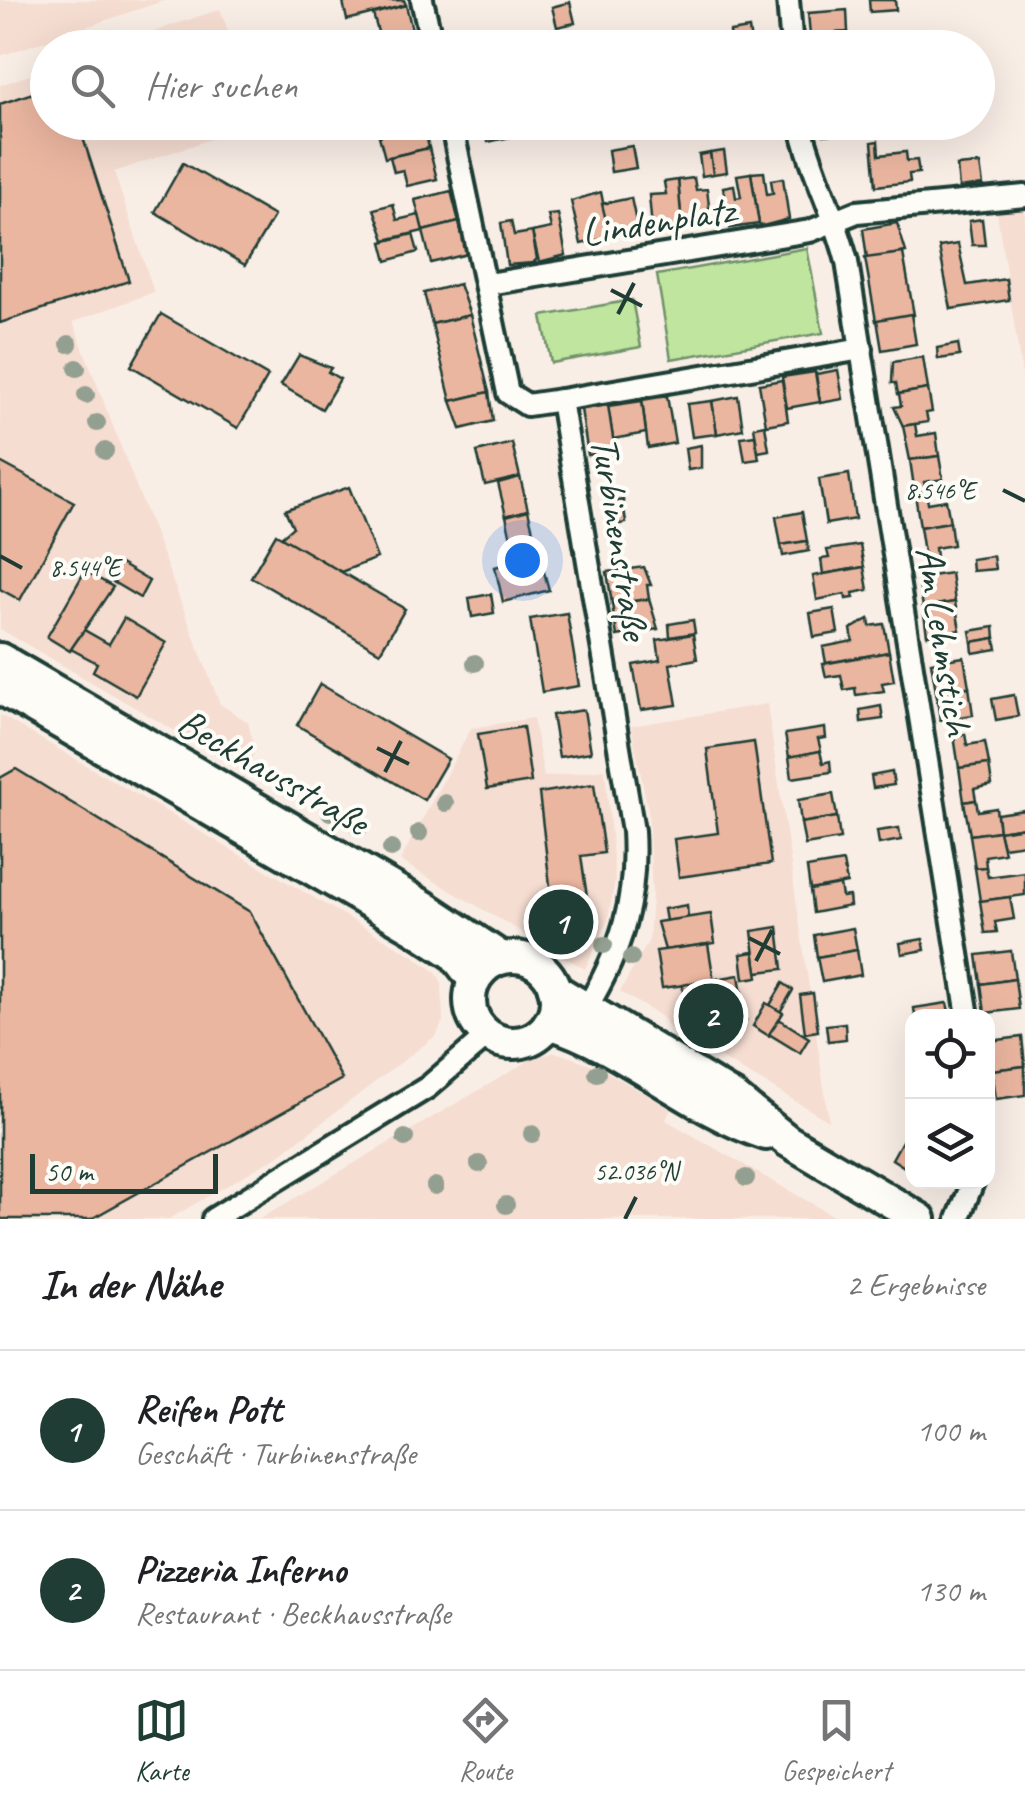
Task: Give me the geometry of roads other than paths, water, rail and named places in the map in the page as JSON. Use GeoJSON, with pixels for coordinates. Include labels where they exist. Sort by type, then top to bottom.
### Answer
{"type":"FeatureCollection","features":[{"type":"Feature","properties":{"kind":"main road","name":"Beckhausstraße"},"geometry":{"type":"LineString","coordinates":[[0,659],[425,906],[502,958]]}},
{"type":"Feature","properties":{"kind":"main road","name":"Beckhausstraße"},"geometry":{"type":"LineString","coordinates":[[0,688],[414,928],[454,954],[474,980]]}},
{"type":"Feature","properties":{"kind":"main road"},"geometry":{"type":"LineString","coordinates":[[554,989],[549,1022],[540,1033],[515,1043],[488,1035],[472,1012],[474,980],[487,965],[502,958],[535,963],[554,989],[733,1097],[788,1141],[920,1219]]}},
{"type":"Feature","properties":{"kind":"main road"},"geometry":{"type":"LineString","coordinates":[[549,1022],[604,1044],[722,1116],[788,1141]]}},
{"type":"Feature","properties":{"kind":"street"},"geometry":{"type":"LineString","coordinates":[[422,0],[430,30]]}},
{"type":"Feature","properties":{"kind":"street"},"geometry":{"type":"LineString","coordinates":[[788,0],[790,30]]}},
{"type":"Feature","properties":{"kind":"street","name":"Turbinenstraße"},"geometry":{"type":"LineString","coordinates":[[455,140],[508,393],[528,405],[561,400],[635,860],[634,890],[620,949],[586,1009]]}},
{"type":"Feature","properties":{"kind":"street","name":"Am Lehmstich"},"geometry":{"type":"LineString","coordinates":[[804,140],[810,168],[836,219],[862,349],[967,1009]]}},
{"type":"Feature","properties":{"kind":"street"},"geometry":{"type":"LineString","coordinates":[[836,219],[857,212],[1025,196]]}},
{"type":"Feature","properties":{"kind":"street","name":"Lindenplatz"},"geometry":{"type":"LineString","coordinates":[[488,284],[810,231],[836,219]]}},
{"type":"Feature","properties":{"kind":"street"},"geometry":{"type":"LineString","coordinates":[[561,400],[862,349]]}},
{"type":"Feature","properties":{"kind":"street"},"geometry":{"type":"LineString","coordinates":[[213,1219],[428,1087],[488,1035]]}},
{"type":"Feature","properties":{"kind":"street"},"geometry":{"type":"LineString","coordinates":[[958,1219],[969,1189]]}},
{"type":"Feature","properties":{"kind":"place","name":"Reifen Pott"},"geometry":{"type":"Point","coordinates":[561,922]}},
{"type":"Feature","properties":{"kind":"place","name":"Pizzeria Inferno"},"geometry":{"type":"Point","coordinates":[711,1016]}}]}
